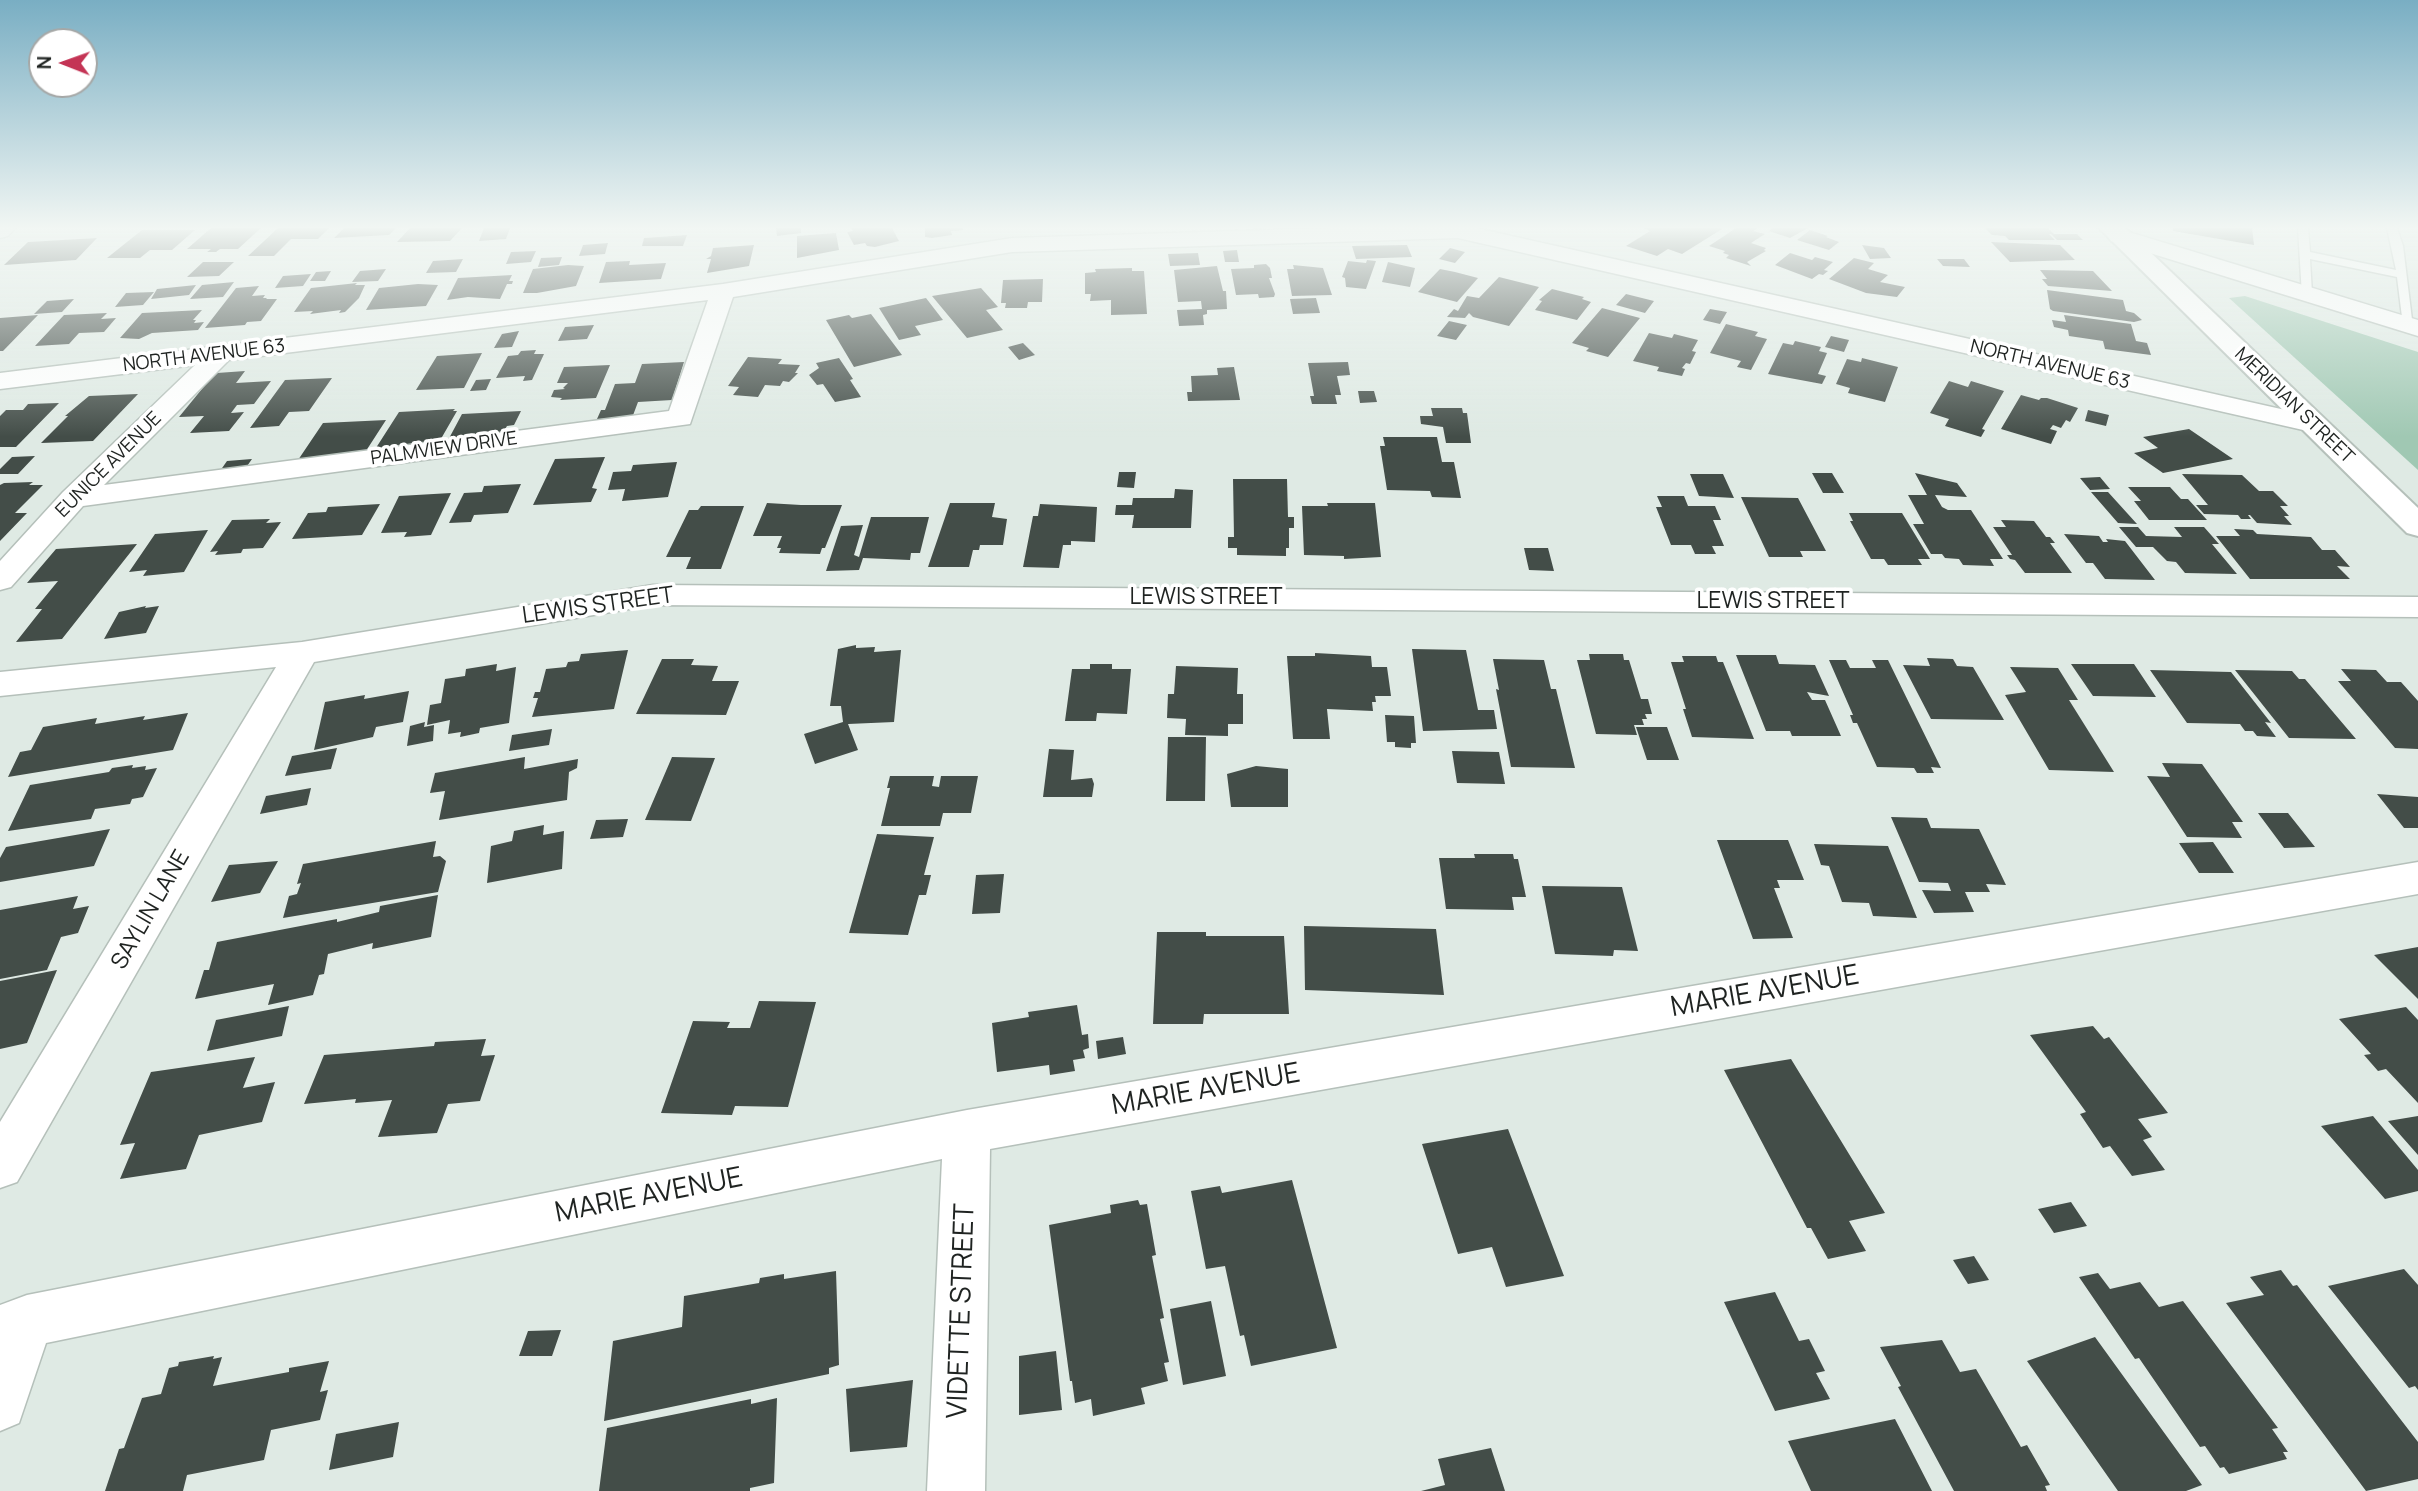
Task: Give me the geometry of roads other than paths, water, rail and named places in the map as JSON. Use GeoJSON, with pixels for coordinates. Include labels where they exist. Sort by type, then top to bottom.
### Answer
{"type":"FeatureCollection","features":[{"type":"Feature","properties":{"kind":"street","name":"NORTH AVENUE 63"},"geometry":{"type":"LineString","coordinates":[[0,381],[671,298]]}},
{"type":"Feature","properties":{"kind":"street","name":"PALMVIEW DRIVE"},"geometry":{"type":"LineString","coordinates":[[74,498],[681,418],[721,298]]}},
{"type":"Feature","properties":{"kind":"street","name":"NORTH AVENUE 63"},"geometry":{"type":"LineString","coordinates":[[1757,298],[2312,424]]}},
{"type":"Feature","properties":{"kind":"street","name":"MERIDIAN STREET"},"geometry":{"type":"LineString","coordinates":[[2182,298],[2418,526]]}},
{"type":"Feature","properties":{"kind":"street"},"geometry":{"type":"LineString","coordinates":[[2318,298],[2414,327]]}},
{"type":"Feature","properties":{"kind":"street","name":"EUNICE AVENUE"},"geometry":{"type":"LineString","coordinates":[[0,580],[74,498],[221,354]]}},
{"type":"Feature","properties":{"kind":"street","name":"LEWIS STREET"},"geometry":{"type":"LineString","coordinates":[[0,684],[302,653],[653,595],[2418,607]]}},
{"type":"Feature","properties":{"kind":"street","name":"SAYLIN LANE"},"geometry":{"type":"LineString","coordinates":[[0,1166],[302,653]]}},
{"type":"Feature","properties":{"kind":"street","name":"MARIE AVENUE"},"geometry":{"type":"LineString","coordinates":[[14,1326],[968,1132],[2418,878]]}},
{"type":"Feature","properties":{"kind":"street","name":"VIDETTE STREET"},"geometry":{"type":"LineString","coordinates":[[956,1491],[968,1132]]}},
{"type":"Feature","properties":{"kind":"street"},"geometry":{"type":"LineString","coordinates":[[0,1404],[14,1326]]}},
{"type":"Feature","properties":{"kind":"lane"},"geometry":{"type":"LineString","coordinates":[[2407,298],[2414,327]]}}]}
